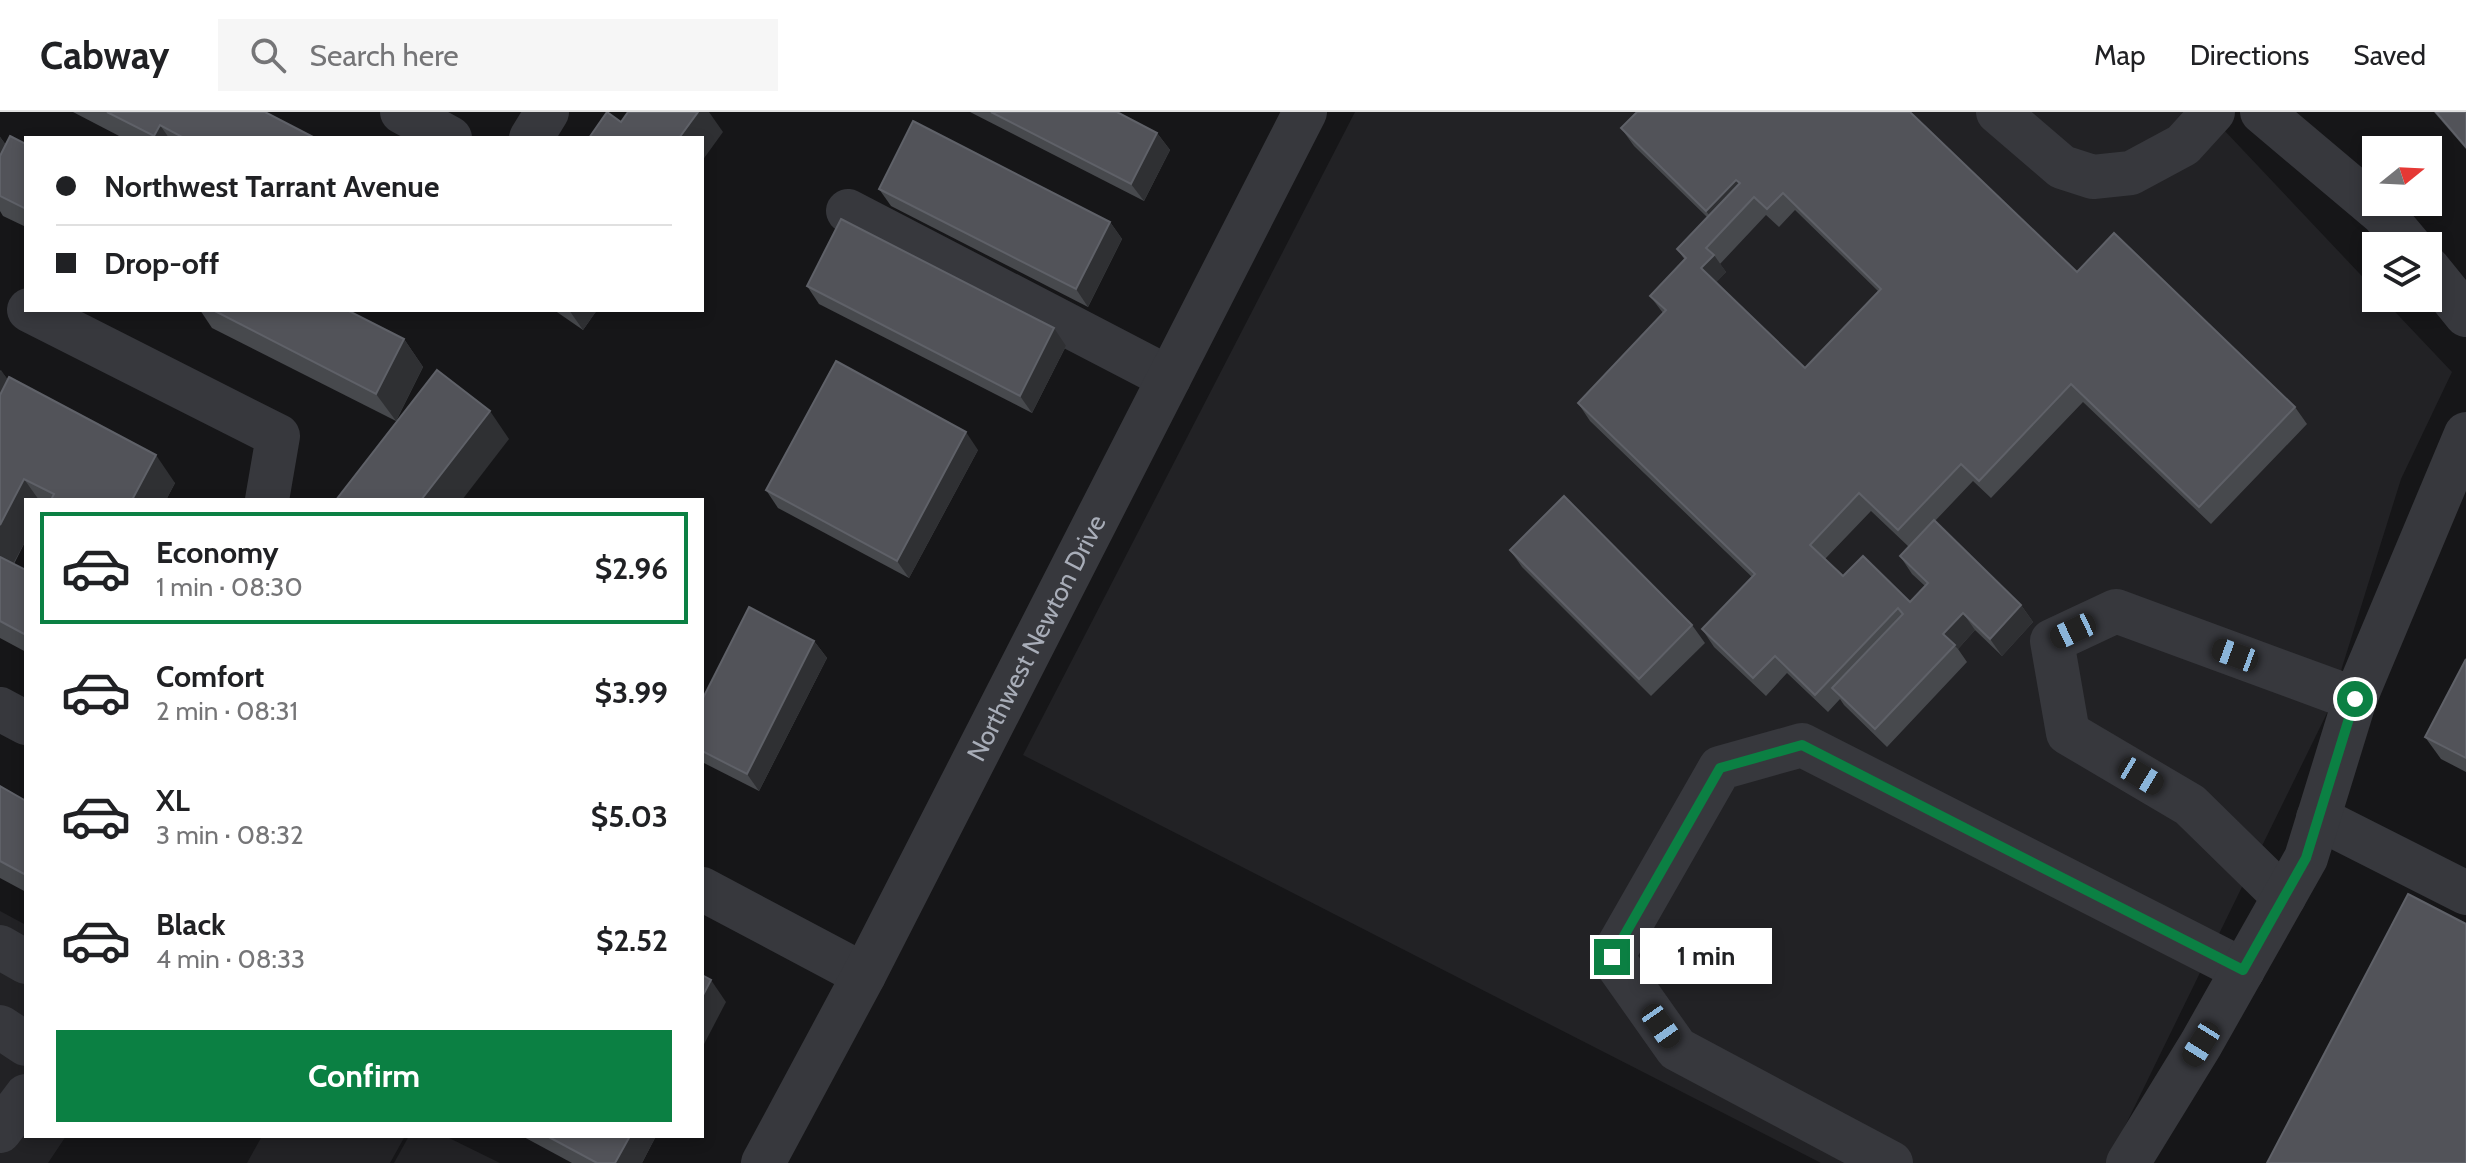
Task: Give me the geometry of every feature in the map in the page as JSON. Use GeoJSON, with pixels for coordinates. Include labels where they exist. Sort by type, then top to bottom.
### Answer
{"type":"FeatureCollection","features":[{"type":"Feature","properties":{"kind":"street"},"geometry":{"type":"LineString","coordinates":[[402,112],[446,136]]}},
{"type":"Feature","properties":{"kind":"street"},"geometry":{"type":"LineString","coordinates":[[532,136],[547,112]]}},
{"type":"Feature","properties":{"kind":"street","name":"Northwest Newton Drive"},"geometry":{"type":"LineString","coordinates":[[763,1163],[864,975],[1305,112]]}},
{"type":"Feature","properties":{"kind":"street"},"geometry":{"type":"LineString","coordinates":[[1998,112],[2062,167],[2093,177],[2131,173],[2183,145],[2213,112]]}},
{"type":"Feature","properties":{"kind":"street"},"geometry":{"type":"LineString","coordinates":[[2262,112],[2383,214],[2398,232]]}},
{"type":"Feature","properties":{"kind":"street"},"geometry":{"type":"LineString","coordinates":[[848,211],[1169,378]]}},
{"type":"Feature","properties":{"kind":"street"},"geometry":{"type":"LineString","coordinates":[[2442,285],[2466,315]]}},
{"type":"Feature","properties":{"kind":"street"},"geometry":{"type":"LineString","coordinates":[[0,295],[24,307]]}},
{"type":"Feature","properties":{"kind":"street"},"geometry":{"type":"LineString","coordinates":[[34,312],[278,436],[267,498]]}},
{"type":"Feature","properties":{"kind":"street"},"geometry":{"type":"LineString","coordinates":[[2128,1163],[2201,1044],[2306,858],[2355,699],[2466,434]]}},
{"type":"Feature","properties":{"kind":"street"},"geometry":{"type":"LineString","coordinates":[[2284,897],[2190,805],[2068,733],[2052,641],[2116,611],[2355,699]]}},
{"type":"Feature","properties":{"kind":"street"},"geometry":{"type":"LineString","coordinates":[[0,709],[24,722]]}},
{"type":"Feature","properties":{"kind":"street"},"geometry":{"type":"LineString","coordinates":[[1891,1163],[1677,1049],[1612,957],[1720,768],[1802,745],[2243,970]]}},
{"type":"Feature","properties":{"kind":"street"},"geometry":{"type":"LineString","coordinates":[[2318,818],[2466,893]]}},
{"type":"Feature","properties":{"kind":"street"},"geometry":{"type":"LineString","coordinates":[[704,890],[864,975]]}},
{"type":"Feature","properties":{"kind":"street"},"geometry":{"type":"LineString","coordinates":[[0,947],[24,961]]}},
{"type":"Feature","properties":{"kind":"street"},"geometry":{"type":"LineString","coordinates":[[0,1027],[24,1043]]}},
{"type":"Feature","properties":{"kind":"street"},"geometry":{"type":"LineString","coordinates":[[0,1131],[24,1099]]}},
{"type":"Feature","properties":{"kind":"shaded area"},"geometry":{"type":"Polygon","coordinates":[[[1355,112],[2207,112],[2362,276],[2362,312],[2395,312],[2452,372],[2401,479],[2329,709],[2107,1163],[1821,1163],[1023,755],[1355,112]]]}},
{"type":"Feature","properties":{"kind":"shaded area"},"geometry":{"type":"Polygon","coordinates":[[[0,911],[24,924],[24,1138],[65,1138],[48,1163],[0,1163],[0,911]]]}},
{"type":"Feature","properties":{"kind":"shaded area"},"geometry":{"type":"Polygon","coordinates":[[[261,1138],[404,1138],[390,1163],[247,1163],[261,1138]]]}},
{"type":"Feature","properties":{"kind":"shaded area"},"geometry":{"type":"Polygon","coordinates":[[[408,1138],[449,1138],[500,1163],[394,1163],[408,1138]]]}},
{"type":"Feature","properties":{"kind":"building"},"geometry":{"type":"Polygon","coordinates":[[[107,112],[265,112],[311,136],[180,136],[160,125],[154,136],[107,112]]]}},
{"type":"Feature","properties":{"kind":"building"},"geometry":{"type":"Polygon","coordinates":[[[607,112],[621,122],[628,112],[698,112],[680,136],[590,136],[607,112]]]}},
{"type":"Feature","properties":{"kind":"building"},"geometry":{"type":"Polygon","coordinates":[[[991,112],[1117,112],[1157,133],[1131,184],[991,112]]]}},
{"type":"Feature","properties":{"kind":"building"},"geometry":{"type":"Polygon","coordinates":[[[1637,112],[1910,112],[2077,272],[2114,233],[2295,407],[2199,507],[2071,384],[1979,481],[1961,464],[1898,530],[1859,493],[1810,545],[1843,576],[1863,556],[1910,602],[1928,583],[1900,556],[1934,520],[2021,605],[1990,639],[1963,613],[1943,634],[1955,645],[1875,729],[1832,688],[1903,614],[1898,608],[1815,695],[1775,656],[1753,678],[1702,629],[1755,574],[1578,403],[1666,310],[1650,296],[1686,258],[1677,249],[1740,183],[1736,180],[1706,211],[1621,128],[1637,112]],[[1783,193],[1767,209],[1754,197],[1706,248],[1714,255],[1701,268],[1805,368],[1881,289],[1783,193]]]}},
{"type":"Feature","properties":{"kind":"building"},"geometry":{"type":"Polygon","coordinates":[[[2436,112],[2466,112],[2466,147],[2436,112]]]}},
{"type":"Feature","properties":{"kind":"building"},"geometry":{"type":"Polygon","coordinates":[[[913,121],[1110,222],[1076,289],[879,189],[913,121]]]}},
{"type":"Feature","properties":{"kind":"building"},"geometry":{"type":"Polygon","coordinates":[[[10,136],[24,143],[24,208],[0,196],[0,156],[10,136]]]}},
{"type":"Feature","properties":{"kind":"building"},"geometry":{"type":"Polygon","coordinates":[[[841,219],[1054,328],[1020,396],[807,286],[841,219]]]}},
{"type":"Feature","properties":{"kind":"building"},"geometry":{"type":"Polygon","coordinates":[[[217,312],[351,312],[404,339],[376,394],[217,312]]]}},
{"type":"Feature","properties":{"kind":"building"},"geometry":{"type":"Polygon","coordinates":[[[836,361],[966,432],[897,561],[766,490],[836,361]]]}},
{"type":"Feature","properties":{"kind":"building"},"geometry":{"type":"Polygon","coordinates":[[[437,370],[490,411],[423,498],[338,498],[437,370]]]}},
{"type":"Feature","properties":{"kind":"building"},"geometry":{"type":"Polygon","coordinates":[[[9,377],[156,455],[133,498],[52,498],[54,494],[24,479],[0,525],[0,395],[9,377]]]}},
{"type":"Feature","properties":{"kind":"building"},"geometry":{"type":"Polygon","coordinates":[[[1564,496],[1692,625],[1639,679],[1510,550],[1564,496]]]}},
{"type":"Feature","properties":{"kind":"building"},"geometry":{"type":"Polygon","coordinates":[[[0,557],[24,569],[24,634],[0,621],[0,557]]]}},
{"type":"Feature","properties":{"kind":"building"},"geometry":{"type":"Polygon","coordinates":[[[749,607],[814,641],[747,774],[704,752],[704,696],[749,607]]]}},
{"type":"Feature","properties":{"kind":"building"},"geometry":{"type":"Polygon","coordinates":[[[2466,659],[2466,758],[2425,737],[2466,659]]]}},
{"type":"Feature","properties":{"kind":"building"},"geometry":{"type":"Polygon","coordinates":[[[0,786],[24,800],[24,874],[0,861],[0,786]]]}},
{"type":"Feature","properties":{"kind":"building"},"geometry":{"type":"Polygon","coordinates":[[[2408,894],[2466,924],[2466,1163],[2267,1163],[2408,894]]]}},
{"type":"Feature","properties":{"kind":"building"},"geometry":{"type":"Polygon","coordinates":[[[704,976],[711,980],[704,993],[704,976]]]}},
{"type":"Feature","properties":{"kind":"building"},"geometry":{"type":"Polygon","coordinates":[[[551,1138],[629,1138],[615,1163],[597,1163],[551,1138]]]}},
{"type":"Feature","properties":{"kind":"route"},"geometry":{"type":"LineString","coordinates":[[1612,957],[1720,768],[1802,745],[2243,970],[2306,858],[2355,699]]}}]}
